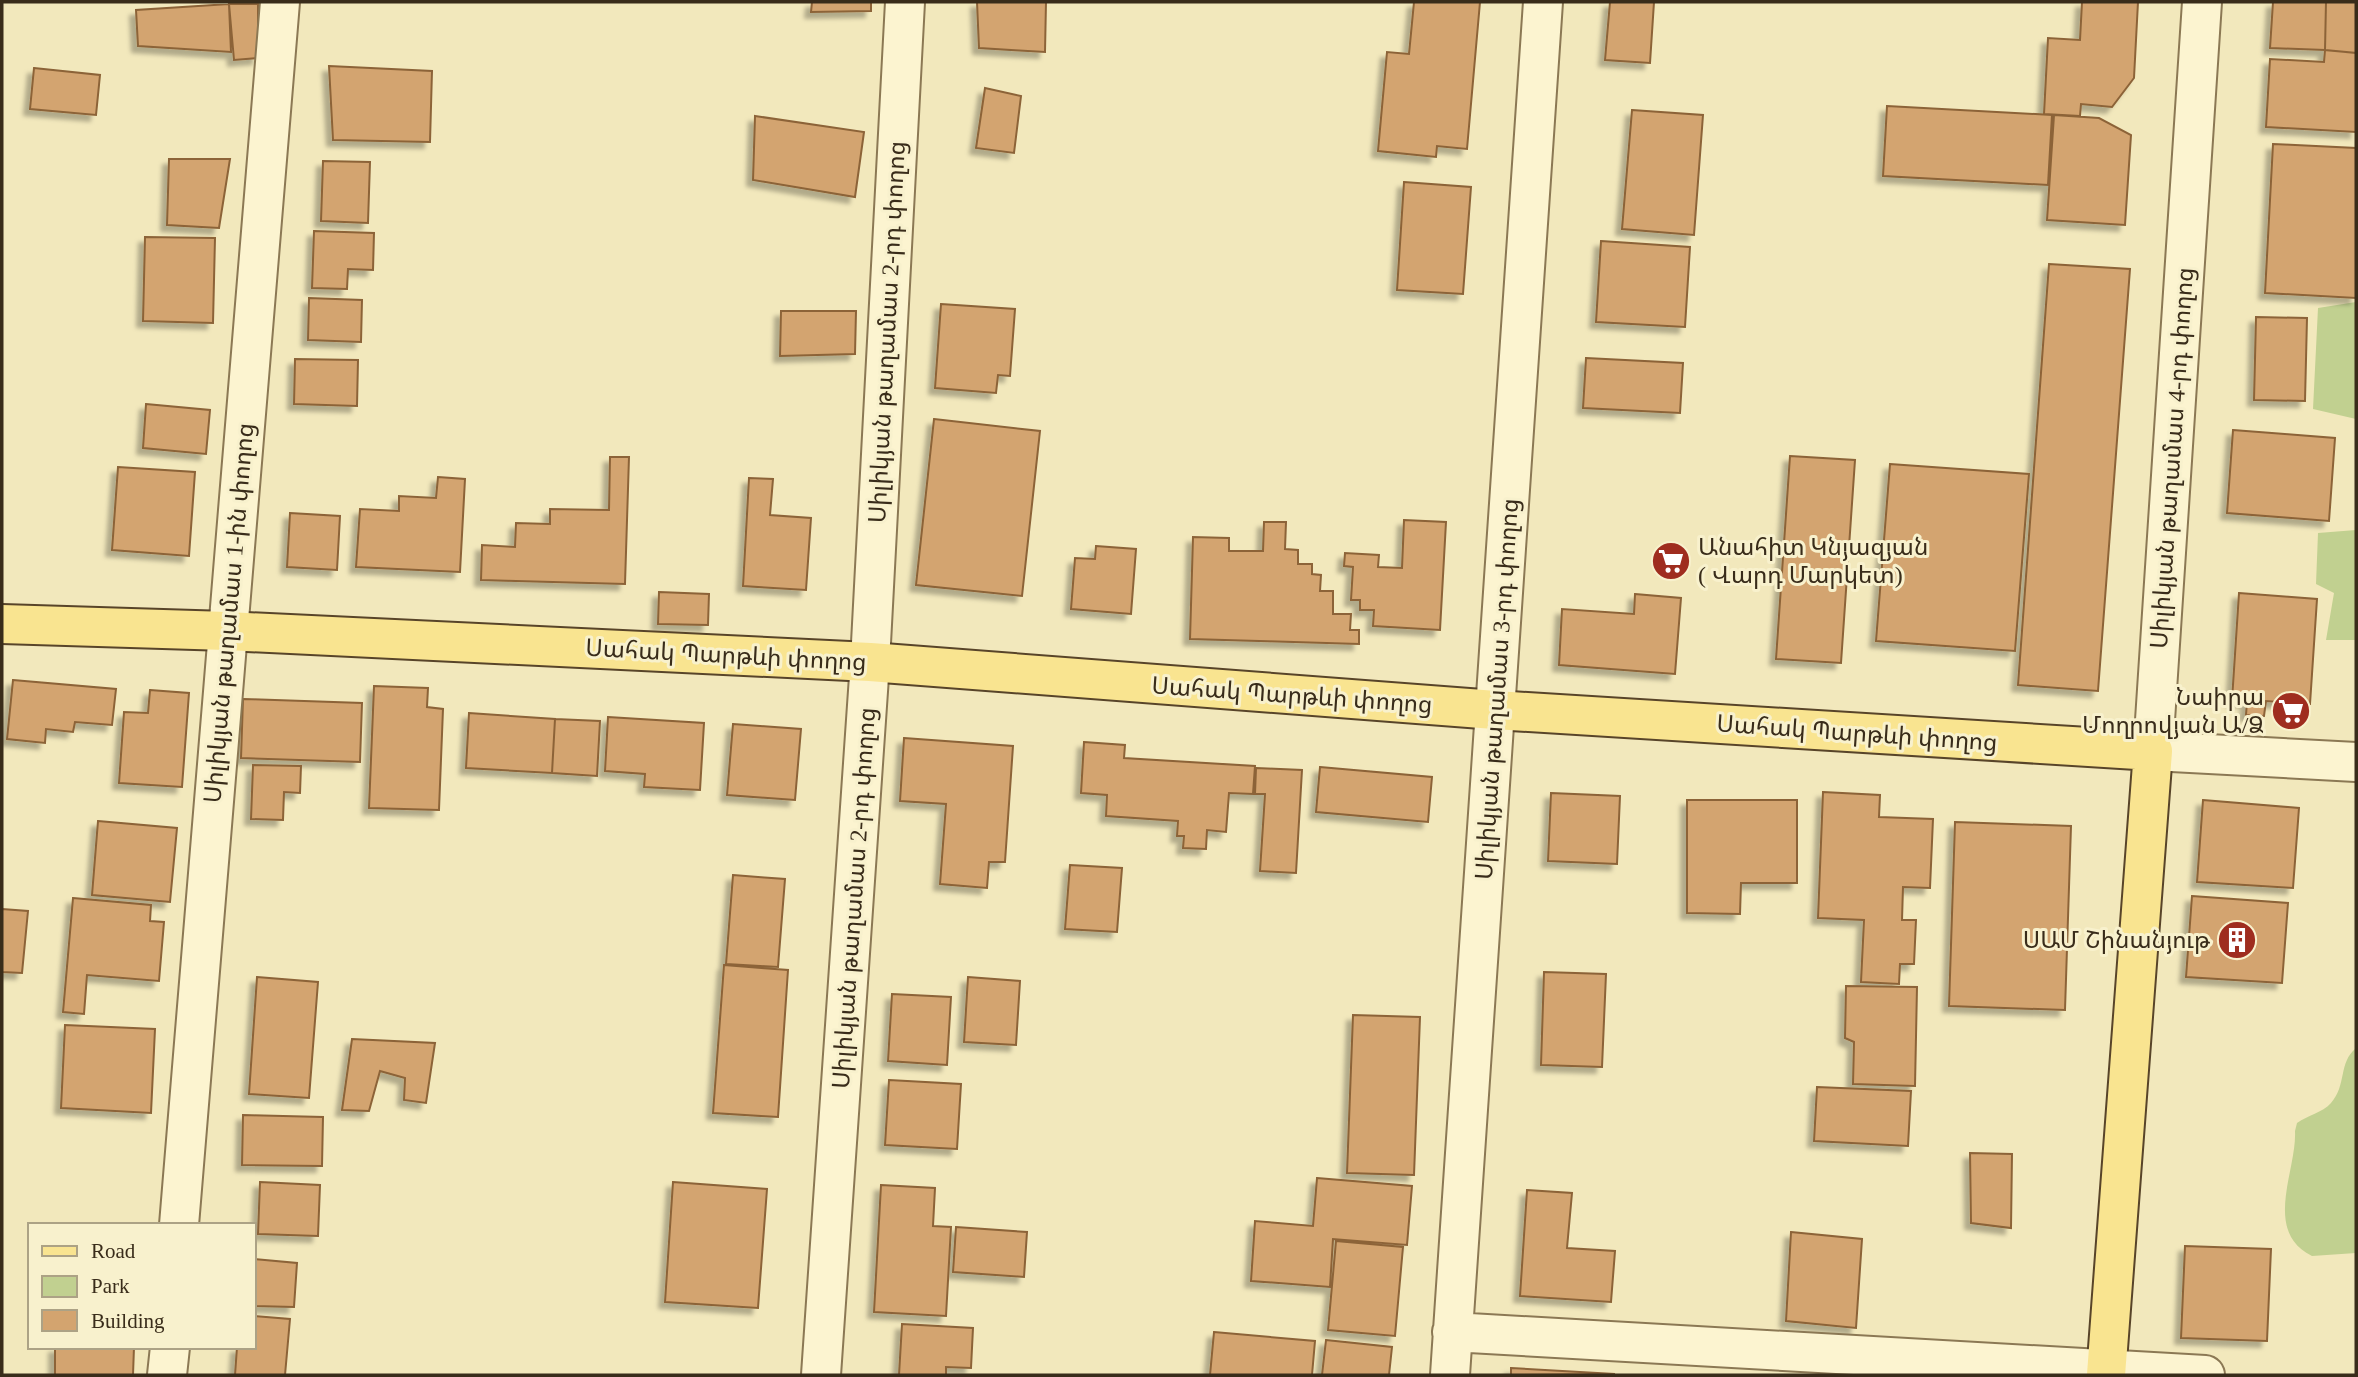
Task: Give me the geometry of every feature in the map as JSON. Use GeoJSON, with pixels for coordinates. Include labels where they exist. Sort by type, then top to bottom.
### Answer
{"type":"FeatureCollection","features":[{"type":"Feature","properties":{"kind":"main road","name":"Սահակ Պարթևի փողոց"},"geometry":{"type":"LineString","coordinates":[[2,624],[227,631],[870,662],[1496,710],[2153,751]]}},
{"type":"Feature","properties":{"kind":"main road","name":"Սիլիկյան թաղամաս 4-րդ փողոց"},"geometry":{"type":"LineString","coordinates":[[2106,1371],[2153,751]]}},
{"type":"Feature","properties":{"kind":"street","name":"Սիլիկյան թաղամաս 1-ին փողոց"},"geometry":{"type":"LineString","coordinates":[[179,1223],[280,2]]}},
{"type":"Feature","properties":{"kind":"street","name":"Սիլիկյան թաղամաս 2-րդ փողոց"},"geometry":{"type":"LineString","coordinates":[[821,1375],[870,662],[905,2]]}},
{"type":"Feature","properties":{"kind":"street","name":"Սիլիկյան թաղամաս 3-րդ փողոց"},"geometry":{"type":"LineString","coordinates":[[1450,1375],[1543,2]]}},
{"type":"Feature","properties":{"kind":"street","name":"Սիլիկյան թաղամաս 4-րդ փողոց"},"geometry":{"type":"LineString","coordinates":[[2153,751],[2202,2]]}},
{"type":"Feature","properties":{"kind":"street","name":"Սահակ Պարթևի փողոց"},"geometry":{"type":"LineString","coordinates":[[2153,751],[2356,762]]}},
{"type":"Feature","properties":{"kind":"street"},"geometry":{"type":"LineString","coordinates":[[1452,1332],[2205,1375]]}},
{"type":"Feature","properties":{"kind":"street"},"geometry":{"type":"LineString","coordinates":[[167,1375],[170,1349]]}},
{"type":"Feature","properties":{"kind":"green space"},"geometry":{"type":"Polygon","coordinates":[[[2356,302],[2356,419],[2313,409],[2318,308],[2356,302]]]}},
{"type":"Feature","properties":{"kind":"green space"},"geometry":{"type":"Polygon","coordinates":[[[2356,530],[2356,640],[2326,640],[2334,593],[2316,584],[2318,533],[2356,530]]]}},
{"type":"Feature","properties":{"kind":"green space"},"geometry":{"type":"Polygon","coordinates":[[[2356,1048],[2356,1253],[2312,1256],[2297,1245],[2289,1232],[2285,1216],[2295,1131],[2297,1123],[2331,1103],[2339,1089],[2347,1060],[2356,1048]]]}},
{"type":"Feature","properties":{"kind":"building"},"geometry":{"type":"Polygon","coordinates":[[[812,2],[871,2],[871,11],[811,12],[812,2]]]}},
{"type":"Feature","properties":{"kind":"building"},"geometry":{"type":"Polygon","coordinates":[[[977,2],[1046,2],[1045,52],[979,48],[977,2]]]}},
{"type":"Feature","properties":{"kind":"building"},"geometry":{"type":"Polygon","coordinates":[[[1414,2],[1480,2],[1467,149],[1437,146],[1436,157],[1378,151],[1387,52],[1409,54],[1414,2]]]}},
{"type":"Feature","properties":{"kind":"building"},"geometry":{"type":"Polygon","coordinates":[[[1610,2],[1654,2],[1650,63],[1605,60],[1610,2]]]}},
{"type":"Feature","properties":{"kind":"building"},"geometry":{"type":"Polygon","coordinates":[[[2082,2],[2138,2],[2134,78],[2112,107],[2081,104],[2080,116],[2044,114],[2048,38],[2080,40],[2082,2]]]}},
{"type":"Feature","properties":{"kind":"building"},"geometry":{"type":"Polygon","coordinates":[[[2273,2],[2326,2],[2325,50],[2270,48],[2273,2]]]}},
{"type":"Feature","properties":{"kind":"building"},"geometry":{"type":"Polygon","coordinates":[[[2326,2],[2356,2],[2356,53],[2325,50],[2326,2]]]}},
{"type":"Feature","properties":{"kind":"building"},"geometry":{"type":"Polygon","coordinates":[[[229,4],[231,52],[138,46],[136,10],[229,4]]]}},
{"type":"Feature","properties":{"kind":"building"},"geometry":{"type":"Polygon","coordinates":[[[229,4],[258,4],[258,58],[234,60],[229,4]]]}},
{"type":"Feature","properties":{"kind":"building"},"geometry":{"type":"Polygon","coordinates":[[[2325,50],[2356,53],[2356,132],[2266,127],[2270,59],[2324,62],[2325,50]]]}},
{"type":"Feature","properties":{"kind":"building"},"geometry":{"type":"Polygon","coordinates":[[[329,66],[432,71],[430,142],[333,140],[329,66]]]}},
{"type":"Feature","properties":{"kind":"building"},"geometry":{"type":"Polygon","coordinates":[[[34,68],[100,75],[96,115],[30,109],[34,68]]]}},
{"type":"Feature","properties":{"kind":"building"},"geometry":{"type":"Polygon","coordinates":[[[985,88],[1021,96],[1014,153],[976,148],[985,88]]]}},
{"type":"Feature","properties":{"kind":"building"},"geometry":{"type":"Polygon","coordinates":[[[1887,106],[2052,115],[2048,185],[1883,176],[1887,106]]]}},
{"type":"Feature","properties":{"kind":"building"},"geometry":{"type":"Polygon","coordinates":[[[1632,110],[1703,115],[1694,235],[1622,229],[1632,110]]]}},
{"type":"Feature","properties":{"kind":"building"},"geometry":{"type":"Polygon","coordinates":[[[2054,115],[2099,118],[2131,135],[2125,225],[2047,220],[2054,115]]]}},
{"type":"Feature","properties":{"kind":"building"},"geometry":{"type":"Polygon","coordinates":[[[755,116],[864,132],[855,197],[753,180],[755,116]]]}},
{"type":"Feature","properties":{"kind":"building"},"geometry":{"type":"Polygon","coordinates":[[[2273,144],[2356,148],[2356,298],[2265,293],[2273,144]]]}},
{"type":"Feature","properties":{"kind":"building"},"geometry":{"type":"Polygon","coordinates":[[[169,159],[230,159],[219,228],[167,225],[169,159]]]}},
{"type":"Feature","properties":{"kind":"building"},"geometry":{"type":"Polygon","coordinates":[[[323,161],[370,162],[368,223],[321,221],[323,161]]]}},
{"type":"Feature","properties":{"kind":"building"},"geometry":{"type":"Polygon","coordinates":[[[1404,182],[1471,187],[1463,294],[1397,290],[1404,182]]]}},
{"type":"Feature","properties":{"kind":"building"},"geometry":{"type":"Polygon","coordinates":[[[314,231],[374,233],[373,270],[348,269],[347,289],[312,288],[314,231]]]}},
{"type":"Feature","properties":{"kind":"building"},"geometry":{"type":"Polygon","coordinates":[[[145,237],[215,238],[213,323],[143,321],[145,237]]]}},
{"type":"Feature","properties":{"kind":"building"},"geometry":{"type":"Polygon","coordinates":[[[1601,241],[1690,247],[1685,327],[1596,322],[1601,241]]]}},
{"type":"Feature","properties":{"kind":"building"},"geometry":{"type":"Polygon","coordinates":[[[2049,264],[2130,269],[2098,691],[2018,685],[2049,264]]]}},
{"type":"Feature","properties":{"kind":"building"},"geometry":{"type":"Polygon","coordinates":[[[309,298],[362,300],[361,342],[308,340],[309,298]]]}},
{"type":"Feature","properties":{"kind":"building"},"geometry":{"type":"Polygon","coordinates":[[[941,304],[1015,309],[1010,376],[998,375],[996,393],[935,388],[941,304]]]}},
{"type":"Feature","properties":{"kind":"building"},"geometry":{"type":"Polygon","coordinates":[[[781,311],[856,311],[855,354],[780,356],[781,311]]]}},
{"type":"Feature","properties":{"kind":"building"},"geometry":{"type":"Polygon","coordinates":[[[2256,317],[2307,318],[2305,401],[2254,400],[2256,317]]]}},
{"type":"Feature","properties":{"kind":"building"},"geometry":{"type":"Polygon","coordinates":[[[1586,358],[1683,363],[1680,413],[1583,408],[1586,358]]]}},
{"type":"Feature","properties":{"kind":"building"},"geometry":{"type":"Polygon","coordinates":[[[295,359],[358,360],[357,406],[294,404],[295,359]]]}},
{"type":"Feature","properties":{"kind":"building"},"geometry":{"type":"Polygon","coordinates":[[[146,404],[210,410],[206,454],[143,448],[146,404]]]}},
{"type":"Feature","properties":{"kind":"building"},"geometry":{"type":"Polygon","coordinates":[[[934,419],[1040,431],[1022,596],[916,585],[934,419]]]}},
{"type":"Feature","properties":{"kind":"building"},"geometry":{"type":"Polygon","coordinates":[[[2233,430],[2335,438],[2329,521],[2227,513],[2233,430]]]}},
{"type":"Feature","properties":{"kind":"building"},"geometry":{"type":"Polygon","coordinates":[[[1790,456],[1855,460],[1841,663],[1776,659],[1790,456]]]}},
{"type":"Feature","properties":{"kind":"building"},"geometry":{"type":"Polygon","coordinates":[[[610,457],[629,457],[625,584],[481,580],[482,545],[515,547],[516,523],[550,524],[550,509],[609,510],[610,457]]]}},
{"type":"Feature","properties":{"kind":"building"},"geometry":{"type":"Polygon","coordinates":[[[1890,464],[2029,474],[2015,651],[1876,641],[1890,464]]]}},
{"type":"Feature","properties":{"kind":"building"},"geometry":{"type":"Polygon","coordinates":[[[118,467],[195,472],[189,556],[112,550],[118,467]]]}},
{"type":"Feature","properties":{"kind":"building"},"geometry":{"type":"Polygon","coordinates":[[[438,477],[465,479],[460,572],[356,567],[360,509],[399,511],[399,496],[436,498],[438,477]]]}},
{"type":"Feature","properties":{"kind":"building"},"geometry":{"type":"Polygon","coordinates":[[[749,478],[773,479],[770,515],[811,518],[806,590],[743,586],[749,478]]]}},
{"type":"Feature","properties":{"kind":"building"},"geometry":{"type":"Polygon","coordinates":[[[290,513],[340,516],[337,570],[287,567],[290,513]]]}},
{"type":"Feature","properties":{"kind":"building"},"geometry":{"type":"Polygon","coordinates":[[[1404,520],[1446,522],[1440,630],[1373,626],[1374,610],[1360,610],[1360,600],[1351,600],[1353,567],[1344,566],[1345,553],[1379,555],[1378,567],[1402,568],[1404,520]]]}},
{"type":"Feature","properties":{"kind":"building"},"geometry":{"type":"Polygon","coordinates":[[[1264,522],[1286,522],[1285,549],[1298,550],[1298,564],[1312,564],[1312,574],[1321,575],[1320,591],[1333,591],[1333,614],[1351,614],[1350,630],[1359,630],[1359,644],[1190,639],[1193,537],[1229,538],[1229,551],[1263,551],[1264,522]]]}},
{"type":"Feature","properties":{"kind":"building"},"geometry":{"type":"Polygon","coordinates":[[[1096,546],[1136,549],[1131,614],[1071,609],[1075,558],[1095,559],[1096,546]]]}},
{"type":"Feature","properties":{"kind":"building"},"geometry":{"type":"Polygon","coordinates":[[[659,592],[709,594],[708,625],[658,624],[659,592]]]}},
{"type":"Feature","properties":{"kind":"building"},"geometry":{"type":"Polygon","coordinates":[[[2239,593],[2317,599],[2310,704],[2266,701],[2264,716],[2246,715],[2247,701],[2232,700],[2239,593]]]}},
{"type":"Feature","properties":{"kind":"building"},"geometry":{"type":"Polygon","coordinates":[[[1635,594],[1681,598],[1675,674],[1559,665],[1562,609],[1634,614],[1635,594]]]}},
{"type":"Feature","properties":{"kind":"building"},"geometry":{"type":"Polygon","coordinates":[[[13,680],[116,689],[112,725],[75,722],[73,732],[46,729],[45,743],[7,739],[13,680]]]}},
{"type":"Feature","properties":{"kind":"building"},"geometry":{"type":"Polygon","coordinates":[[[374,686],[428,688],[427,707],[443,709],[439,810],[369,808],[374,686]]]}},
{"type":"Feature","properties":{"kind":"building"},"geometry":{"type":"Polygon","coordinates":[[[150,690],[189,693],[182,787],[119,783],[124,712],[148,713],[150,690]]]}},
{"type":"Feature","properties":{"kind":"building"},"geometry":{"type":"Polygon","coordinates":[[[243,699],[362,703],[360,762],[241,758],[243,699]]]}},
{"type":"Feature","properties":{"kind":"building"},"geometry":{"type":"Polygon","coordinates":[[[469,713],[555,719],[552,773],[466,768],[469,713]]]}},
{"type":"Feature","properties":{"kind":"building"},"geometry":{"type":"Polygon","coordinates":[[[608,717],[704,723],[700,790],[644,787],[645,774],[605,771],[608,717]]]}},
{"type":"Feature","properties":{"kind":"building"},"geometry":{"type":"Polygon","coordinates":[[[555,719],[600,721],[597,776],[552,773],[555,719]]]}},
{"type":"Feature","properties":{"kind":"building"},"geometry":{"type":"Polygon","coordinates":[[[733,724],[801,729],[795,800],[727,795],[733,724]]]}},
{"type":"Feature","properties":{"kind":"building"},"geometry":{"type":"Polygon","coordinates":[[[904,738],[1013,746],[1005,862],[989,862],[987,888],[940,884],[946,804],[900,801],[904,738]]]}},
{"type":"Feature","properties":{"kind":"building"},"geometry":{"type":"Polygon","coordinates":[[[1084,742],[1125,745],[1124,758],[1255,766],[1253,794],[1229,793],[1226,832],[1207,830],[1206,849],[1183,848],[1184,836],[1177,836],[1178,821],[1106,816],[1107,795],[1081,793],[1084,742]]]}},
{"type":"Feature","properties":{"kind":"building"},"geometry":{"type":"Polygon","coordinates":[[[253,765],[301,766],[300,793],[284,792],[283,820],[251,819],[253,765]]]}},
{"type":"Feature","properties":{"kind":"building"},"geometry":{"type":"Polygon","coordinates":[[[1320,767],[1432,777],[1428,822],[1316,812],[1320,767]]]}},
{"type":"Feature","properties":{"kind":"building"},"geometry":{"type":"Polygon","coordinates":[[[1256,768],[1302,770],[1296,873],[1260,871],[1265,794],[1255,794],[1256,768]]]}},
{"type":"Feature","properties":{"kind":"building"},"geometry":{"type":"Polygon","coordinates":[[[1823,792],[1880,795],[1879,817],[1933,819],[1930,888],[1903,887],[1902,920],[1916,920],[1914,964],[1900,964],[1899,984],[1861,982],[1864,920],[1818,918],[1823,792]]]}},
{"type":"Feature","properties":{"kind":"building"},"geometry":{"type":"Polygon","coordinates":[[[1551,793],[1620,796],[1617,864],[1548,861],[1551,793]]]}},
{"type":"Feature","properties":{"kind":"building"},"geometry":{"type":"Polygon","coordinates":[[[1687,800],[1797,800],[1797,883],[1741,883],[1740,914],[1687,913],[1687,800]]]}},
{"type":"Feature","properties":{"kind":"building"},"geometry":{"type":"Polygon","coordinates":[[[2203,800],[2299,808],[2293,888],[2197,882],[2203,800]]]}},
{"type":"Feature","properties":{"kind":"building"},"geometry":{"type":"Polygon","coordinates":[[[98,821],[177,828],[170,902],[92,895],[98,821]]]}},
{"type":"Feature","properties":{"kind":"building"},"geometry":{"type":"Polygon","coordinates":[[[1955,822],[2071,826],[2065,1010],[1949,1006],[1955,822]]]}},
{"type":"Feature","properties":{"kind":"building"},"geometry":{"type":"Polygon","coordinates":[[[1070,865],[1122,868],[1117,932],[1065,929],[1070,865]]]}},
{"type":"Feature","properties":{"kind":"building"},"geometry":{"type":"Polygon","coordinates":[[[733,875],[785,879],[778,967],[726,964],[733,875]]]}},
{"type":"Feature","properties":{"kind":"building","name":"ՍԱՄ Շինանյութ"},"geometry":{"type":"Polygon","coordinates":[[[2192,896],[2288,903],[2282,983],[2186,977],[2192,896]]]}},
{"type":"Feature","properties":{"kind":"building"},"geometry":{"type":"Polygon","coordinates":[[[73,898],[151,905],[150,921],[164,922],[159,981],[87,975],[84,1014],[63,1012],[73,898]]]}},
{"type":"Feature","properties":{"kind":"building"},"geometry":{"type":"Polygon","coordinates":[[[2,909],[28,911],[22,973],[2,972],[2,909]]]}},
{"type":"Feature","properties":{"kind":"building"},"geometry":{"type":"Polygon","coordinates":[[[724,965],[788,970],[778,1117],[713,1113],[724,965]]]}},
{"type":"Feature","properties":{"kind":"building"},"geometry":{"type":"Polygon","coordinates":[[[1544,972],[1606,974],[1602,1067],[1541,1065],[1544,972]]]}},
{"type":"Feature","properties":{"kind":"building"},"geometry":{"type":"Polygon","coordinates":[[[257,977],[318,982],[309,1098],[249,1094],[257,977]]]}},
{"type":"Feature","properties":{"kind":"building"},"geometry":{"type":"Polygon","coordinates":[[[968,977],[1020,981],[1016,1045],[964,1042],[968,977]]]}},
{"type":"Feature","properties":{"kind":"building"},"geometry":{"type":"Polygon","coordinates":[[[1846,986],[1917,987],[1915,1086],[1853,1084],[1854,1042],[1845,1038],[1846,986]]]}},
{"type":"Feature","properties":{"kind":"building"},"geometry":{"type":"Polygon","coordinates":[[[892,994],[951,997],[947,1065],[888,1061],[892,994]]]}},
{"type":"Feature","properties":{"kind":"building"},"geometry":{"type":"Polygon","coordinates":[[[1353,1015],[1420,1017],[1414,1175],[1347,1173],[1353,1015]]]}},
{"type":"Feature","properties":{"kind":"building"},"geometry":{"type":"Polygon","coordinates":[[[65,1025],[155,1029],[151,1113],[61,1108],[65,1025]]]}},
{"type":"Feature","properties":{"kind":"building"},"geometry":{"type":"Polygon","coordinates":[[[352,1039],[435,1043],[426,1103],[404,1100],[405,1078],[380,1071],[369,1111],[342,1110],[352,1039]]]}},
{"type":"Feature","properties":{"kind":"building"},"geometry":{"type":"Polygon","coordinates":[[[889,1080],[961,1084],[957,1149],[885,1145],[889,1080]]]}},
{"type":"Feature","properties":{"kind":"building"},"geometry":{"type":"Polygon","coordinates":[[[1817,1087],[1911,1091],[1908,1146],[1814,1141],[1817,1087]]]}},
{"type":"Feature","properties":{"kind":"building"},"geometry":{"type":"Polygon","coordinates":[[[243,1115],[323,1117],[322,1166],[242,1165],[243,1115]]]}},
{"type":"Feature","properties":{"kind":"building"},"geometry":{"type":"Polygon","coordinates":[[[1970,1153],[2012,1154],[2011,1228],[1971,1223],[1970,1153]]]}},
{"type":"Feature","properties":{"kind":"building"},"geometry":{"type":"Polygon","coordinates":[[[1317,1178],[1412,1186],[1407,1245],[1333,1239],[1330,1287],[1251,1281],[1255,1221],[1313,1226],[1317,1178]]]}},
{"type":"Feature","properties":{"kind":"building"},"geometry":{"type":"Polygon","coordinates":[[[260,1182],[320,1185],[318,1236],[258,1234],[260,1182]]]}},
{"type":"Feature","properties":{"kind":"building"},"geometry":{"type":"Polygon","coordinates":[[[673,1182],[767,1189],[758,1308],[665,1302],[673,1182]]]}},
{"type":"Feature","properties":{"kind":"building"},"geometry":{"type":"Polygon","coordinates":[[[881,1185],[935,1188],[933,1226],[951,1227],[946,1316],[874,1312],[881,1185]]]}},
{"type":"Feature","properties":{"kind":"building"},"geometry":{"type":"Polygon","coordinates":[[[1527,1190],[1572,1193],[1567,1248],[1615,1251],[1611,1302],[1520,1296],[1527,1190]]]}},
{"type":"Feature","properties":{"kind":"building"},"geometry":{"type":"Polygon","coordinates":[[[956,1227],[1027,1232],[1024,1277],[953,1272],[956,1227]]]}},
{"type":"Feature","properties":{"kind":"building"},"geometry":{"type":"Polygon","coordinates":[[[1791,1232],[1862,1239],[1856,1328],[1786,1321],[1791,1232]]]}},
{"type":"Feature","properties":{"kind":"building"},"geometry":{"type":"Polygon","coordinates":[[[1336,1241],[1403,1247],[1395,1336],[1328,1330],[1336,1241]]]}},
{"type":"Feature","properties":{"kind":"building"},"geometry":{"type":"Polygon","coordinates":[[[2185,1246],[2271,1249],[2267,1341],[2181,1338],[2185,1246]]]}},
{"type":"Feature","properties":{"kind":"building"},"geometry":{"type":"Polygon","coordinates":[[[256,1259],[297,1263],[294,1307],[256,1306],[256,1259]]]}},
{"type":"Feature","properties":{"kind":"building"},"geometry":{"type":"Polygon","coordinates":[[[256,1316],[290,1319],[285,1375],[235,1375],[237,1349],[256,1349],[256,1316]]]}},
{"type":"Feature","properties":{"kind":"building"},"geometry":{"type":"Polygon","coordinates":[[[902,1324],[973,1328],[971,1368],[946,1367],[946,1375],[899,1375],[902,1324]]]}},
{"type":"Feature","properties":{"kind":"building"},"geometry":{"type":"Polygon","coordinates":[[[1214,1332],[1315,1341],[1312,1375],[1210,1375],[1214,1332]]]}},
{"type":"Feature","properties":{"kind":"building"},"geometry":{"type":"Polygon","coordinates":[[[1326,1340],[1392,1347],[1389,1375],[1322,1375],[1326,1340]]]}},
{"type":"Feature","properties":{"kind":"building"},"geometry":{"type":"Polygon","coordinates":[[[55,1349],[134,1349],[133,1375],[55,1375],[55,1349]]]}},
{"type":"Feature","properties":{"kind":"building"},"geometry":{"type":"Polygon","coordinates":[[[1511,1368],[1615,1374],[1511,1375],[1511,1368]]]}},
{"type":"Feature","properties":{"kind":"place","name":"Անահիտ Կնյազյան ( Վարդ Մարկետ)"},"geometry":{"type":"Point","coordinates":[1671,561]}},
{"type":"Feature","properties":{"kind":"place","name":"Նաիրա Մողրովյան Ա/Ձ"},"geometry":{"type":"Point","coordinates":[2291,711]}},
{"type":"Feature","properties":{"kind":"place","name":"ՍԱՄ Շինանյութ"},"geometry":{"type":"Point","coordinates":[2237,940]}}]}
